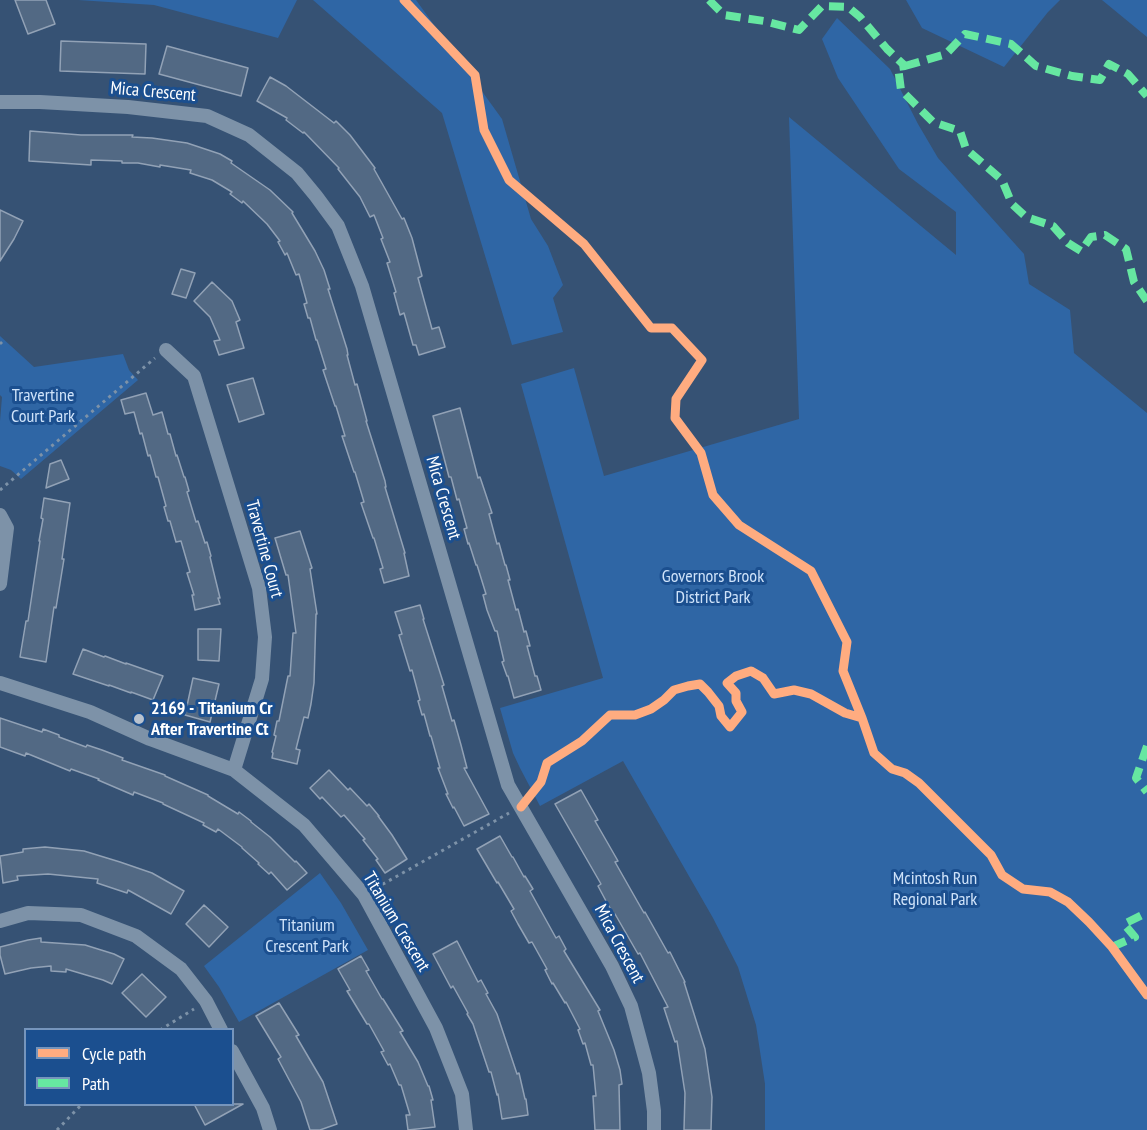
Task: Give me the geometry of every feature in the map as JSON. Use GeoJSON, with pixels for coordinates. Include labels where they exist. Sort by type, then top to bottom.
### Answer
{"type":"FeatureCollection","features":[{"type":"Feature","properties":{"kind":"street","name":"Mica Crescent"},"geometry":{"type":"LineString","coordinates":[[0,102],[128,107],[207,116],[249,135],[297,173],[338,226],[362,286],[508,785],[612,966],[631,1006],[649,1073],[654,1130]]}},
{"type":"Feature","properties":{"kind":"street","name":"Travertine Court"},"geometry":{"type":"LineString","coordinates":[[166,350],[194,376],[259,588],[265,638],[262,679],[234,770]]}},
{"type":"Feature","properties":{"kind":"street"},"geometry":{"type":"LineString","coordinates":[[0,515],[7,528],[0,584]]}},
{"type":"Feature","properties":{"kind":"street","name":"Titanium Crescent"},"geometry":{"type":"LineString","coordinates":[[0,683],[90,712],[150,739],[234,770],[304,825],[364,895],[436,1028],[462,1094],[466,1130]]}},
{"type":"Feature","properties":{"kind":"street"},"geometry":{"type":"LineString","coordinates":[[0,921],[28,914],[81,915],[136,936],[182,969],[206,1001],[220,1028]]}},
{"type":"Feature","properties":{"kind":"street"},"geometry":{"type":"LineString","coordinates":[[234,1055],[263,1108],[270,1130]]}},
{"type":"Feature","properties":{"kind":"path"},"geometry":{"type":"LineString","coordinates":[[0,490],[166,350]]}},
{"type":"Feature","properties":{"kind":"path"},"geometry":{"type":"LineString","coordinates":[[364,895],[521,807]]}},
{"type":"Feature","properties":{"kind":"path"},"geometry":{"type":"LineString","coordinates":[[162,1028],[206,1001]]}},
{"type":"Feature","properties":{"kind":"path"},"geometry":{"type":"LineString","coordinates":[[57,1130],[80,1106]]}},
{"type":"Feature","properties":{"kind":"green space"},"geometry":{"type":"Polygon","coordinates":[[[78,0],[297,0],[278,38],[154,5],[78,0]]]}},
{"type":"Feature","properties":{"kind":"green space"},"geometry":{"type":"Polygon","coordinates":[[[313,0],[416,0],[502,119],[531,219],[548,246],[563,285],[553,298],[563,332],[512,345],[442,113],[313,0]]]}},
{"type":"Feature","properties":{"kind":"green space"},"geometry":{"type":"Polygon","coordinates":[[[906,0],[1060,0],[1004,67],[922,28],[906,0]]]}},
{"type":"Feature","properties":{"kind":"green space"},"geometry":{"type":"Polygon","coordinates":[[[1102,0],[1147,0],[1147,37],[1102,0]]]}},
{"type":"Feature","properties":{"kind":"green space","name":"Mcintosh Run Regional Park"},"geometry":{"type":"Polygon","coordinates":[[[837,18],[890,69],[938,158],[1024,254],[1029,284],[1070,310],[1074,353],[1147,413],[1147,1130],[765,1130],[765,1084],[756,1025],[738,967],[713,918],[623,761],[540,806],[513,753],[500,708],[603,678],[521,384],[574,368],[604,476],[799,419],[789,117],[956,255],[956,212],[899,169],[838,78],[822,39],[837,18]]]}},
{"type":"Feature","properties":{"kind":"green space","name":"Travertine Court Park"},"geometry":{"type":"Polygon","coordinates":[[[0,336],[34,367],[123,354],[129,370],[138,380],[21,479],[11,470],[0,466],[2,397],[0,395],[0,336]]]}},
{"type":"Feature","properties":{"kind":"green space","name":"Titanium Crescent Park"},"geometry":{"type":"Polygon","coordinates":[[[320,873],[341,903],[368,950],[239,1022],[204,966],[320,873]]]}},
{"type":"Feature","properties":{"kind":"building"},"geometry":{"type":"Polygon","coordinates":[[[15,0],[46,0],[55,24],[28,34],[15,0]]]}},
{"type":"Feature","properties":{"kind":"building"},"geometry":{"type":"Polygon","coordinates":[[[61,41],[146,44],[145,74],[60,71],[61,41]]]}},
{"type":"Feature","properties":{"kind":"building"},"geometry":{"type":"Polygon","coordinates":[[[167,46],[248,68],[241,96],[159,74],[167,46]]]}},
{"type":"Feature","properties":{"kind":"building"},"geometry":{"type":"Polygon","coordinates":[[[270,77],[286,86],[334,123],[336,121],[350,135],[375,168],[402,219],[404,218],[412,238],[422,276],[418,278],[432,329],[439,327],[445,347],[419,355],[416,345],[413,345],[404,313],[400,315],[387,263],[390,262],[374,215],[370,217],[360,197],[339,168],[304,132],[286,120],[287,118],[257,101],[270,77]]]}},
{"type":"Feature","properties":{"kind":"building"},"geometry":{"type":"Polygon","coordinates":[[[30,131],[81,135],[133,135],[132,137],[187,143],[220,154],[232,161],[231,163],[270,190],[293,212],[324,270],[355,385],[357,384],[405,553],[409,576],[384,583],[380,569],[383,568],[361,503],[364,502],[323,370],[326,369],[304,304],[307,303],[299,274],[296,275],[287,253],[285,255],[278,242],[280,241],[267,224],[243,201],[242,203],[230,194],[232,192],[212,180],[190,173],[191,170],[160,165],[160,167],[122,163],[122,161],[91,160],[91,165],[29,161],[30,131]]]}},
{"type":"Feature","properties":{"kind":"building"},"geometry":{"type":"Polygon","coordinates":[[[0,210],[23,221],[0,261],[0,210]]]}},
{"type":"Feature","properties":{"kind":"building"},"geometry":{"type":"Polygon","coordinates":[[[181,269],[195,273],[186,298],[172,294],[181,269]]]}},
{"type":"Feature","properties":{"kind":"building"},"geometry":{"type":"Polygon","coordinates":[[[212,282],[232,301],[240,320],[236,322],[244,348],[219,355],[214,341],[220,340],[210,317],[194,301],[212,282]]]}},
{"type":"Feature","properties":{"kind":"building"},"geometry":{"type":"Polygon","coordinates":[[[253,378],[264,414],[239,422],[227,385],[253,378]]]}},
{"type":"Feature","properties":{"kind":"building"},"geometry":{"type":"Polygon","coordinates":[[[146,393],[153,415],[162,412],[168,434],[170,434],[185,477],[196,522],[198,521],[205,543],[207,542],[220,604],[195,610],[192,595],[194,595],[187,573],[190,572],[181,541],[176,542],[170,521],[168,521],[158,477],[156,477],[150,455],[148,456],[134,412],[125,414],[121,400],[146,393]]]}},
{"type":"Feature","properties":{"kind":"building"},"geometry":{"type":"Polygon","coordinates":[[[460,408],[478,478],[480,477],[492,513],[489,514],[497,544],[499,543],[506,565],[516,610],[518,609],[524,632],[526,631],[530,646],[527,646],[541,690],[514,698],[502,662],[504,661],[497,631],[495,631],[487,610],[483,595],[486,594],[468,544],[464,529],[467,528],[459,499],[457,500],[451,477],[449,477],[433,416],[460,408]]]}},
{"type":"Feature","properties":{"kind":"building"},"geometry":{"type":"Polygon","coordinates":[[[61,460],[69,479],[46,488],[50,464],[61,460]]]}},
{"type":"Feature","properties":{"kind":"building"},"geometry":{"type":"Polygon","coordinates":[[[44,498],[70,503],[62,559],[64,559],[46,662],[20,657],[26,621],[28,621],[44,498]]]}},
{"type":"Feature","properties":{"kind":"building"},"geometry":{"type":"Polygon","coordinates":[[[300,531],[312,568],[310,569],[317,614],[314,683],[308,718],[304,717],[296,749],[300,750],[297,764],[272,758],[272,752],[277,721],[279,721],[288,676],[290,676],[293,633],[296,633],[288,575],[286,575],[275,538],[300,531]]]}},
{"type":"Feature","properties":{"kind":"building"},"geometry":{"type":"Polygon","coordinates":[[[420,605],[444,685],[442,686],[452,721],[454,720],[461,745],[467,768],[464,768],[489,814],[464,826],[446,794],[448,794],[438,768],[440,768],[431,736],[418,701],[420,700],[412,670],[410,671],[399,635],[402,634],[395,612],[420,605]]]}},
{"type":"Feature","properties":{"kind":"building"},"geometry":{"type":"Polygon","coordinates":[[[198,629],[221,629],[219,661],[198,660],[198,629]]]}},
{"type":"Feature","properties":{"kind":"building"},"geometry":{"type":"Polygon","coordinates":[[[83,649],[163,676],[153,700],[73,674],[83,649]]]}},
{"type":"Feature","properties":{"kind":"building"},"geometry":{"type":"Polygon","coordinates":[[[193,678],[219,684],[210,722],[185,715],[193,678]]]}},
{"type":"Feature","properties":{"kind":"building"},"geometry":{"type":"Polygon","coordinates":[[[0,718],[42,732],[43,729],[86,747],[87,745],[102,750],[208,795],[251,821],[307,873],[287,890],[271,872],[269,874],[242,847],[218,829],[216,832],[203,825],[204,823],[163,803],[134,792],[133,795],[99,779],[71,769],[70,771],[26,753],[25,756],[0,747],[0,718]]]}},
{"type":"Feature","properties":{"kind":"building"},"geometry":{"type":"Polygon","coordinates":[[[329,770],[348,790],[350,788],[367,806],[369,804],[407,859],[385,873],[376,860],[378,859],[363,840],[365,839],[344,815],[341,817],[310,788],[329,770]]]}},
{"type":"Feature","properties":{"kind":"building"},"geometry":{"type":"Polygon","coordinates":[[[581,790],[598,820],[595,821],[618,861],[615,862],[668,953],[670,952],[685,982],[705,1049],[712,1097],[711,1130],[684,1130],[685,1093],[677,1041],[675,1042],[664,1008],[668,1007],[640,953],[638,954],[606,901],[598,886],[601,884],[555,804],[581,790]]]}},
{"type":"Feature","properties":{"kind":"building"},"geometry":{"type":"Polygon","coordinates":[[[500,836],[533,889],[530,891],[556,938],[559,936],[566,949],[564,951],[600,1010],[598,1011],[620,1070],[622,1084],[619,1085],[620,1130],[595,1130],[593,1096],[596,1096],[593,1065],[591,1065],[585,1043],[583,1044],[578,1030],[580,1029],[566,1002],[552,984],[545,970],[547,969],[532,942],[529,943],[518,924],[511,911],[514,909],[477,849],[500,836]]]}},
{"type":"Feature","properties":{"kind":"building"},"geometry":{"type":"Polygon","coordinates":[[[45,847],[84,851],[120,862],[152,873],[184,891],[171,914],[128,890],[127,893],[97,883],[98,879],[48,874],[17,876],[18,880],[3,883],[0,856],[23,852],[23,849],[45,847]]]}},
{"type":"Feature","properties":{"kind":"building"},"geometry":{"type":"Polygon","coordinates":[[[204,905],[228,927],[209,947],[186,924],[204,905]]]}},
{"type":"Feature","properties":{"kind":"building"},"geometry":{"type":"Polygon","coordinates":[[[41,938],[41,942],[85,945],[124,959],[112,984],[66,969],[66,972],[51,971],[51,966],[5,974],[0,947],[41,938]]]}},
{"type":"Feature","properties":{"kind":"building"},"geometry":{"type":"Polygon","coordinates":[[[457,941],[478,982],[481,980],[497,1014],[517,1074],[519,1073],[528,1115],[502,1119],[498,1094],[473,1024],[433,954],[457,941]]]}},
{"type":"Feature","properties":{"kind":"building"},"geometry":{"type":"Polygon","coordinates":[[[361,956],[369,970],[366,971],[403,1031],[400,1032],[429,1086],[433,1100],[431,1100],[435,1127],[408,1130],[406,1115],[410,1115],[401,1085],[381,1052],[384,1051],[369,1024],[347,991],[350,990],[338,969],[361,956]]]}},
{"type":"Feature","properties":{"kind":"building"},"geometry":{"type":"Polygon","coordinates":[[[142,974],[166,997],[146,1017],[122,993],[142,974]]]}},
{"type":"Feature","properties":{"kind":"building"},"geometry":{"type":"Polygon","coordinates":[[[279,1003],[299,1035],[296,1036],[323,1082],[337,1124],[320,1130],[310,1130],[301,1102],[278,1059],[281,1057],[256,1016],[279,1003]]]}},
{"type":"Feature","properties":{"kind":"building"},"geometry":{"type":"Polygon","coordinates":[[[243,1104],[205,1125],[195,1106],[243,1104]]]}},
{"type":"Feature","properties":{"kind":"marked path"},"geometry":{"type":"LineString","coordinates":[[709,0],[724,15],[764,21],[799,30],[822,6],[848,7],[905,66],[898,67],[901,90],[933,122],[960,131],[966,149],[1002,180],[1012,204],[1026,217],[1053,226],[1068,243],[1081,251],[1091,237],[1105,235],[1126,249],[1134,282],[1147,301]]}},
{"type":"Feature","properties":{"kind":"marked path"},"geometry":{"type":"LineString","coordinates":[[905,66],[946,54],[965,34],[1011,44],[1036,66],[1072,76],[1100,80],[1109,64],[1128,74],[1147,96]]}},
{"type":"Feature","properties":{"kind":"marked path"},"geometry":{"type":"LineString","coordinates":[[1147,746],[1136,778],[1147,792]]}},
{"type":"Feature","properties":{"kind":"marked path"},"geometry":{"type":"LineString","coordinates":[[1112,947],[1135,937],[1124,924],[1147,914]]}},
{"type":"Feature","properties":{"kind":"cycle path"},"geometry":{"type":"LineString","coordinates":[[404,0],[475,75],[484,130],[509,180],[584,244],[651,328],[672,328],[702,360],[676,399],[675,418],[701,453],[713,495],[739,525],[811,571],[847,642],[843,671],[862,718]]}},
{"type":"Feature","properties":{"kind":"cycle path"},"geometry":{"type":"LineString","coordinates":[[521,807],[541,782],[547,763],[582,741],[610,715],[635,715],[651,709],[674,690],[700,684],[719,706],[721,716],[730,727],[742,712],[736,701],[736,693],[727,683],[736,676],[751,671],[763,678],[774,694],[794,690],[811,694],[845,713],[862,718],[874,753],[892,769],[905,773],[919,783],[991,855],[1002,875],[1023,889],[1050,892],[1068,902],[1112,947],[1147,995]]}},
{"type":"Feature","properties":{"kind":"place","name":"2169 - Titanium Cr After Travertine Ct"},"geometry":{"type":"Point","coordinates":[139,719]}},
{"type":"Feature","properties":{"kind":"park label","name":"Governors Brook District Park"},"geometry":{"type":"Point","coordinates":[713,587]}}]}
